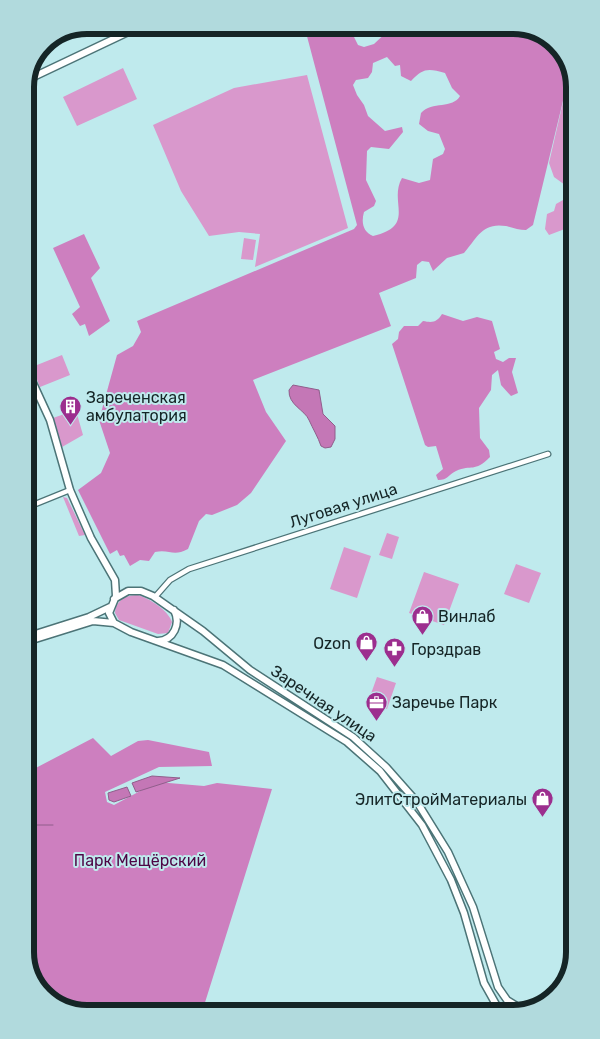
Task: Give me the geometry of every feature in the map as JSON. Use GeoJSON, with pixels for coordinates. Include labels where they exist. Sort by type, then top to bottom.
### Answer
{"type":"FeatureCollection","features":[{"type":"Feature","properties":{"kind":"street"},"geometry":{"type":"LineString","coordinates":[[35,76],[124,34]]}},
{"type":"Feature","properties":{"kind":"street"},"geometry":{"type":"LineString","coordinates":[[34,385],[50,420],[70,490],[91,538],[114,580],[116,586],[109,613],[114,623]]}},
{"type":"Feature","properties":{"kind":"street","name":"Луговая улица"},"geometry":{"type":"LineString","coordinates":[[155,597],[170,580],[189,569],[548,454]]}},
{"type":"Feature","properties":{"kind":"street"},"geometry":{"type":"LineString","coordinates":[[34,504],[70,490]]}},
{"type":"Feature","properties":{"kind":"street"},"geometry":{"type":"LineString","coordinates":[[114,580],[128,591],[114,599]]}},
{"type":"Feature","properties":{"kind":"street","name":"Заречная улица"},"geometry":{"type":"LineString","coordinates":[[128,591],[141,591],[155,597],[250,670],[369,750],[416,802],[454,864],[473,907],[498,987],[507,1000],[515,1005]]}},
{"type":"Feature","properties":{"kind":"street"},"geometry":{"type":"LineString","coordinates":[[34,634],[89,617],[110,607]]}},
{"type":"Feature","properties":{"kind":"street"},"geometry":{"type":"LineString","coordinates":[[156,641],[167,639],[175,631],[177,620],[174,610]]}},
{"type":"Feature","properties":{"kind":"street"},"geometry":{"type":"LineString","coordinates":[[34,639],[92,621],[114,623]]}},
{"type":"Feature","properties":{"kind":"street","name":"Заречная улица"},"geometry":{"type":"LineString","coordinates":[[114,623],[156,641],[224,665],[347,742],[380,771],[422,825],[445,868],[464,913],[484,983],[496,1005]]}},
{"type":"Feature","properties":{"kind":"shaded area"},"geometry":{"type":"Polygon","coordinates":[[[123,68],[137,99],[77,126],[63,97],[123,68]]]}},
{"type":"Feature","properties":{"kind":"shaded area"},"geometry":{"type":"Polygon","coordinates":[[[307,75],[348,228],[255,267],[260,234],[239,232],[209,236],[181,191],[153,125],[234,88],[307,75]]]}},
{"type":"Feature","properties":{"kind":"shaded area"},"geometry":{"type":"Polygon","coordinates":[[[566,89],[566,229],[549,235],[545,229],[547,214],[554,211],[556,204],[563,200],[565,185],[554,177],[549,163],[566,89]]]}},
{"type":"Feature","properties":{"kind":"shaded area"},"geometry":{"type":"Polygon","coordinates":[[[244,238],[256,240],[253,260],[241,259],[244,238]]]}},
{"type":"Feature","properties":{"kind":"shaded area"},"geometry":{"type":"Polygon","coordinates":[[[62,355],[70,375],[40,387],[34,372],[34,366],[62,355]]]}},
{"type":"Feature","properties":{"kind":"shaded area"},"geometry":{"type":"Polygon","coordinates":[[[293,385],[319,390],[323,414],[335,426],[335,439],[331,447],[325,448],[321,446],[307,416],[291,400],[289,390],[293,385]]]}},
{"type":"Feature","properties":{"kind":"shaded area"},"geometry":{"type":"Polygon","coordinates":[[[73,411],[77,414],[83,435],[62,447],[53,418],[73,411]]]}},
{"type":"Feature","properties":{"kind":"shaded area"},"geometry":{"type":"Polygon","coordinates":[[[63,497],[67,498],[85,535],[79,536],[63,497]]]}},
{"type":"Feature","properties":{"kind":"shaded area"},"geometry":{"type":"Polygon","coordinates":[[[387,533],[399,537],[392,559],[379,555],[387,533]]]}},
{"type":"Feature","properties":{"kind":"shaded area"},"geometry":{"type":"Polygon","coordinates":[[[344,547],[371,556],[357,598],[330,589],[344,547]]]}},
{"type":"Feature","properties":{"kind":"shaded area"},"geometry":{"type":"Polygon","coordinates":[[[516,564],[541,573],[529,603],[504,594],[516,564]]]}},
{"type":"Feature","properties":{"kind":"shaded area"},"geometry":{"type":"Polygon","coordinates":[[[424,572],[459,584],[444,625],[409,613],[424,572]]]}},
{"type":"Feature","properties":{"kind":"shaded area"},"geometry":{"type":"Polygon","coordinates":[[[138,595],[153,602],[167,613],[172,622],[168,633],[158,634],[119,620],[115,613],[117,605],[126,597],[138,595]]]}},
{"type":"Feature","properties":{"kind":"shaded area"},"geometry":{"type":"Polygon","coordinates":[[[377,677],[396,683],[387,709],[368,702],[377,677]]]}},
{"type":"Feature","properties":{"kind":"shaded area"},"geometry":{"type":"Polygon","coordinates":[[[152,776],[180,778],[136,792],[132,783],[152,776]]]}},
{"type":"Feature","properties":{"kind":"shaded area"},"geometry":{"type":"Polygon","coordinates":[[[127,787],[131,796],[114,802],[109,800],[108,793],[127,787]]]}},
{"type":"Feature","properties":{"kind":"green space"},"geometry":{"type":"Polygon","coordinates":[[[306,34],[352,34],[358,45],[364,47],[374,44],[385,34],[516,34],[537,39],[553,52],[561,63],[566,88],[533,225],[526,230],[498,225],[491,226],[481,232],[464,253],[447,258],[433,271],[429,262],[422,261],[417,265],[416,278],[379,293],[391,326],[253,380],[266,412],[286,441],[251,493],[237,505],[212,515],[206,514],[199,521],[188,549],[175,553],[155,552],[149,561],[140,560],[130,566],[124,555],[120,556],[117,550],[110,554],[78,490],[101,473],[110,453],[99,420],[117,355],[133,346],[141,332],[137,321],[354,229],[357,225],[306,34]],[[387,57],[373,63],[372,72],[368,78],[356,80],[353,85],[368,116],[385,131],[402,127],[403,132],[389,149],[371,147],[367,151],[366,180],[376,201],[374,206],[364,212],[363,223],[367,232],[373,236],[386,232],[398,220],[398,196],[402,178],[419,183],[430,180],[433,159],[443,154],[445,149],[439,134],[428,131],[419,124],[421,113],[431,107],[457,100],[460,96],[452,88],[445,73],[426,70],[411,81],[401,76],[400,65],[395,66],[387,57]]]}},
{"type":"Feature","properties":{"kind":"green space"},"geometry":{"type":"Polygon","coordinates":[[[84,234],[100,268],[91,278],[110,321],[89,336],[85,324],[80,326],[72,314],[80,307],[53,248],[84,234]]]}},
{"type":"Feature","properties":{"kind":"green space"},"geometry":{"type":"Polygon","coordinates":[[[566,273],[566,289],[563,279],[566,273]]]}},
{"type":"Feature","properties":{"kind":"green space"},"geometry":{"type":"Polygon","coordinates":[[[442,314],[463,321],[477,317],[492,321],[500,349],[494,352],[496,359],[503,362],[509,358],[516,358],[512,372],[518,393],[511,396],[501,385],[498,370],[492,375],[491,390],[479,408],[480,438],[489,450],[490,457],[476,467],[461,469],[446,478],[438,480],[436,475],[443,469],[436,446],[428,447],[425,445],[392,344],[398,339],[399,332],[404,326],[418,326],[423,321],[434,321],[442,314]]]}},
{"type":"Feature","properties":{"kind":"green space","name":"Парк Мещёрский"},"geometry":{"type":"Polygon","coordinates":[[[93,738],[111,756],[138,741],[148,740],[209,752],[212,766],[159,767],[105,792],[107,802],[114,805],[157,782],[204,786],[217,783],[272,789],[204,1005],[84,1005],[63,1000],[43,982],[39,976],[34,952],[34,769],[93,738]]]}},
{"type":"Feature","properties":{"kind":"waterway"},"geometry":{"type":"LineString","coordinates":[[34,825],[53,825]]}},
{"type":"Feature","properties":{"kind":"place","name":"Зареченская амбулатория"},"geometry":{"type":"Point","coordinates":[70,425]}},
{"type":"Feature","properties":{"kind":"place","name":"Винлаб"},"geometry":{"type":"Point","coordinates":[422,635]}},
{"type":"Feature","properties":{"kind":"place","name":"Ozon"},"geometry":{"type":"Point","coordinates":[367,662]}},
{"type":"Feature","properties":{"kind":"place","name":"Горздрав"},"geometry":{"type":"Point","coordinates":[395,668]}},
{"type":"Feature","properties":{"kind":"place","name":"Заречье Парк"},"geometry":{"type":"Point","coordinates":[376,721]}},
{"type":"Feature","properties":{"kind":"place","name":"ЭлитСтройМатериалы"},"geometry":{"type":"Point","coordinates":[543,818]}}]}
